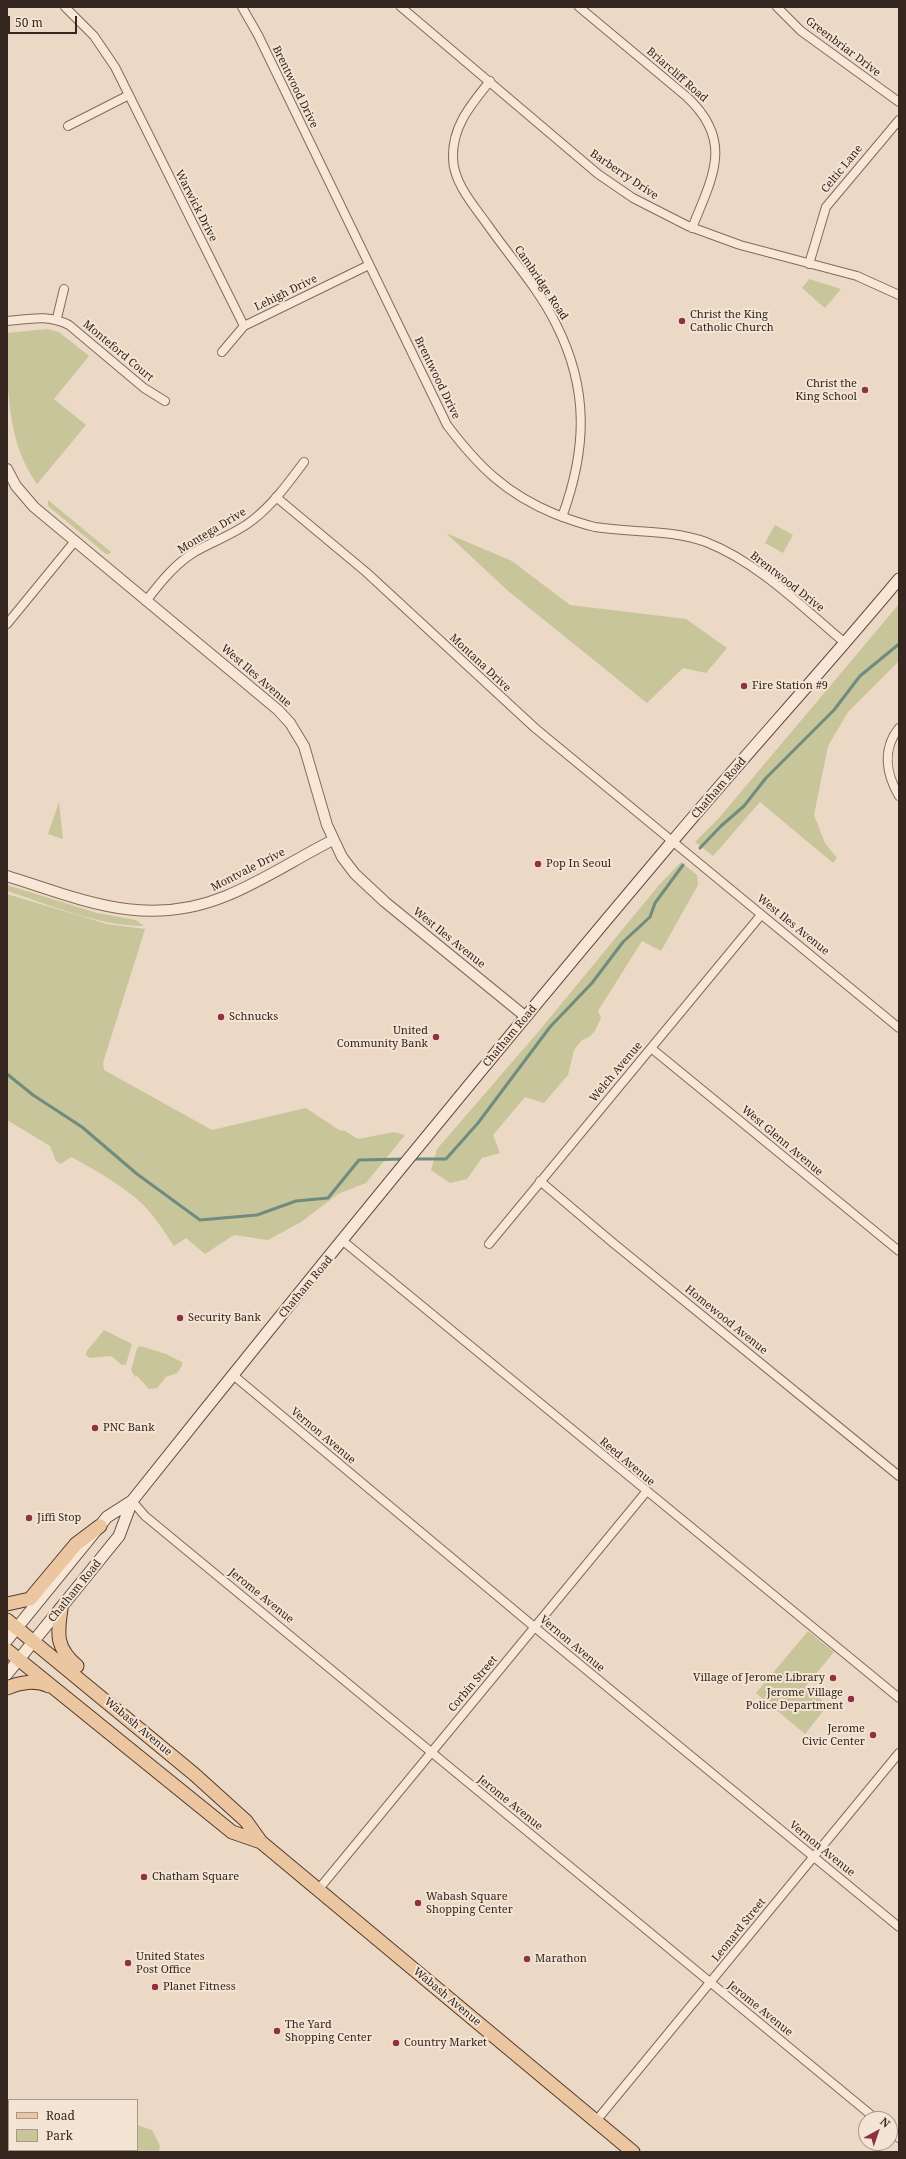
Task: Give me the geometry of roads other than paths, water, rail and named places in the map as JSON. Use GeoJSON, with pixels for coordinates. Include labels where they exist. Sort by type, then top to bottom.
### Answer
{"type":"FeatureCollection","features":[{"type":"Feature","properties":{"kind":"main road","name":"Chatham Road"},"geometry":{"type":"LineString","coordinates":[[7,1674],[119,1536],[132,1501],[422,1142],[673,841],[845,643],[899,578]]}},
{"type":"Feature","properties":{"kind":"main road","name":"Chatham Road"},"geometry":{"type":"LineString","coordinates":[[7,1640],[12,1624],[107,1517],[132,1501]]}},
{"type":"Feature","properties":{"kind":"main road"},"geometry":{"type":"LineString","coordinates":[[7,1604],[30,1599],[76,1544],[100,1526]]}},
{"type":"Feature","properties":{"kind":"main road"},"geometry":{"type":"LineString","coordinates":[[61,1609],[58,1638],[62,1651],[100,1685],[107,1701]]}},
{"type":"Feature","properties":{"kind":"main road","name":"Wabash Avenue"},"geometry":{"type":"LineString","coordinates":[[12,1624],[194,1774],[246,1821],[261,1842],[633,2152]]}},
{"type":"Feature","properties":{"kind":"main road","name":"Wabash Avenue"},"geometry":{"type":"LineString","coordinates":[[7,1650],[232,1832],[261,1842]]}},
{"type":"Feature","properties":{"kind":"main road"},"geometry":{"type":"LineString","coordinates":[[7,1688],[17,1683],[37,1683],[55,1688]]}},
{"type":"Feature","properties":{"kind":"street","name":"Warwick Drive"},"geometry":{"type":"LineString","coordinates":[[65,7],[86,26],[105,51],[129,95],[244,326]]}},
{"type":"Feature","properties":{"kind":"street","name":"Brentwood Drive"},"geometry":{"type":"LineString","coordinates":[[242,7],[258,36],[447,424],[466,450],[504,487],[533,505],[594,526],[664,533],[705,542],[756,570],[845,643]]}},
{"type":"Feature","properties":{"kind":"street","name":"Barberry Drive"},"geometry":{"type":"LineString","coordinates":[[401,7],[598,174],[633,198],[692,228],[740,245],[856,276],[899,295]]}},
{"type":"Feature","properties":{"kind":"street","name":"Briarcliff Road"},"geometry":{"type":"LineString","coordinates":[[579,7],[686,96],[701,110],[707,120],[713,133],[715,146],[715,167],[714,174],[692,228]]}},
{"type":"Feature","properties":{"kind":"street","name":"Greenbriar Drive"},"geometry":{"type":"LineString","coordinates":[[777,7],[801,31],[899,102]]}},
{"type":"Feature","properties":{"kind":"street","name":"Cambridge Road"},"geometry":{"type":"LineString","coordinates":[[490,81],[466,111],[457,129],[453,160],[457,176],[468,197],[556,323],[574,368],[580,392],[581,440],[575,478],[562,516]]}},
{"type":"Feature","properties":{"kind":"street"},"geometry":{"type":"LineString","coordinates":[[68,126],[129,95]]}},
{"type":"Feature","properties":{"kind":"street","name":"Celtic Lane"},"geometry":{"type":"LineString","coordinates":[[810,264],[826,207],[899,120]]}},
{"type":"Feature","properties":{"kind":"street","name":"Lehigh Drive"},"geometry":{"type":"LineString","coordinates":[[222,352],[244,326],[369,265]]}},
{"type":"Feature","properties":{"kind":"street"},"geometry":{"type":"LineString","coordinates":[[7,321],[46,317],[57,318],[64,289]]}},
{"type":"Feature","properties":{"kind":"street","name":"Monteford Court"},"geometry":{"type":"LineString","coordinates":[[57,318],[70,325],[144,388],[165,401]]}},
{"type":"Feature","properties":{"kind":"street","name":"Montega Drive"},"geometry":{"type":"LineString","coordinates":[[146,601],[182,561],[193,553],[243,527],[258,516],[276,497],[304,462]]}},
{"type":"Feature","properties":{"kind":"street","name":"West Iles Avenue"},"geometry":{"type":"LineString","coordinates":[[7,469],[16,486],[28,501],[146,601],[268,700],[290,723],[304,746],[323,815],[333,840],[342,856],[367,885],[526,1017]]}},
{"type":"Feature","properties":{"kind":"street","name":"Montana Drive"},"geometry":{"type":"LineString","coordinates":[[276,497],[366,572],[506,703],[673,841]]}},
{"type":"Feature","properties":{"kind":"street"},"geometry":{"type":"LineString","coordinates":[[7,624],[75,541]]}},
{"type":"Feature","properties":{"kind":"street"},"geometry":{"type":"LineString","coordinates":[[899,728],[890,743],[887,763],[893,786],[899,796]]}},
{"type":"Feature","properties":{"kind":"street","name":"Montvale Drive"},"geometry":{"type":"LineString","coordinates":[[7,876],[107,907],[140,911],[176,910],[193,907],[226,896],[333,840]]}},
{"type":"Feature","properties":{"kind":"street","name":"West Iles Avenue"},"geometry":{"type":"LineString","coordinates":[[673,841],[899,1028]]}},
{"type":"Feature","properties":{"kind":"street","name":"Welch Avenue"},"geometry":{"type":"LineString","coordinates":[[489,1244],[761,915]]}},
{"type":"Feature","properties":{"kind":"street","name":"West Glenn Avenue"},"geometry":{"type":"LineString","coordinates":[[651,1048],[899,1251]]}},
{"type":"Feature","properties":{"kind":"street","name":"Homewood Avenue"},"geometry":{"type":"LineString","coordinates":[[540,1181],[899,1476]]}},
{"type":"Feature","properties":{"kind":"street","name":"Reed Avenue"},"geometry":{"type":"LineString","coordinates":[[343,1241],[646,1492],[899,1698]]}},
{"type":"Feature","properties":{"kind":"street","name":"Vernon Avenue"},"geometry":{"type":"LineString","coordinates":[[233,1375],[534,1627],[899,1927]]}},
{"type":"Feature","properties":{"kind":"street","name":"Corbin Street"},"geometry":{"type":"LineString","coordinates":[[318,1890],[646,1492]]}},
{"type":"Feature","properties":{"kind":"street","name":"Jerome Avenue"},"geometry":{"type":"LineString","coordinates":[[132,1501],[145,1516],[866,2111]]}},
{"type":"Feature","properties":{"kind":"street","name":"Leonard Street"},"geometry":{"type":"LineString","coordinates":[[596,2121],[899,1753]]}},
{"type":"Feature","properties":{"kind":"waterway"},"geometry":{"type":"LineString","coordinates":[[700,848],[721,826],[744,806],[766,778],[834,710],[860,676],[899,644]]}},
{"type":"Feature","properties":{"kind":"waterway"},"geometry":{"type":"LineString","coordinates":[[413,1159],[446,1159],[478,1123],[550,1027],[592,983],[623,942],[650,917],[655,903],[683,865]]}},
{"type":"Feature","properties":{"kind":"waterway"},"geometry":{"type":"LineString","coordinates":[[7,1074],[33,1095],[82,1127],[137,1174],[200,1220],[257,1215],[296,1201],[328,1198],[359,1160],[405,1159]]}},
{"type":"Feature","properties":{"kind":"place","name":"Christ the King Catholic Church"},"geometry":{"type":"Point","coordinates":[682,321]}},
{"type":"Feature","properties":{"kind":"place","name":"Christ the King School"},"geometry":{"type":"Point","coordinates":[865,390]}},
{"type":"Feature","properties":{"kind":"place","name":"Fire Station #9"},"geometry":{"type":"Point","coordinates":[744,686]}},
{"type":"Feature","properties":{"kind":"place","name":"Pop In Seoul"},"geometry":{"type":"Point","coordinates":[538,864]}},
{"type":"Feature","properties":{"kind":"place","name":"Schnucks"},"geometry":{"type":"Point","coordinates":[221,1017]}},
{"type":"Feature","properties":{"kind":"place","name":"United Community Bank"},"geometry":{"type":"Point","coordinates":[436,1037]}},
{"type":"Feature","properties":{"kind":"place","name":"Security Bank"},"geometry":{"type":"Point","coordinates":[180,1318]}},
{"type":"Feature","properties":{"kind":"place","name":"PNC Bank"},"geometry":{"type":"Point","coordinates":[95,1428]}},
{"type":"Feature","properties":{"kind":"place","name":"Jiffi Stop"},"geometry":{"type":"Point","coordinates":[29,1518]}},
{"type":"Feature","properties":{"kind":"place","name":"Village of Jerome Library"},"geometry":{"type":"Point","coordinates":[833,1678]}},
{"type":"Feature","properties":{"kind":"place","name":"Jerome Village Police Department"},"geometry":{"type":"Point","coordinates":[851,1699]}},
{"type":"Feature","properties":{"kind":"place","name":"Jerome Civic Center"},"geometry":{"type":"Point","coordinates":[873,1735]}},
{"type":"Feature","properties":{"kind":"place","name":"Chatham Square"},"geometry":{"type":"Point","coordinates":[144,1877]}},
{"type":"Feature","properties":{"kind":"place","name":"Wabash Square Shopping Center"},"geometry":{"type":"Point","coordinates":[418,1903]}},
{"type":"Feature","properties":{"kind":"place","name":"Marathon"},"geometry":{"type":"Point","coordinates":[527,1959]}},
{"type":"Feature","properties":{"kind":"place","name":"United States Post Office"},"geometry":{"type":"Point","coordinates":[128,1963]}},
{"type":"Feature","properties":{"kind":"place","name":"Planet Fitness"},"geometry":{"type":"Point","coordinates":[155,1987]}},
{"type":"Feature","properties":{"kind":"place","name":"The Yard Shopping Center"},"geometry":{"type":"Point","coordinates":[277,2031]}},
{"type":"Feature","properties":{"kind":"place","name":"Country Market"},"geometry":{"type":"Point","coordinates":[396,2043]}}]}
